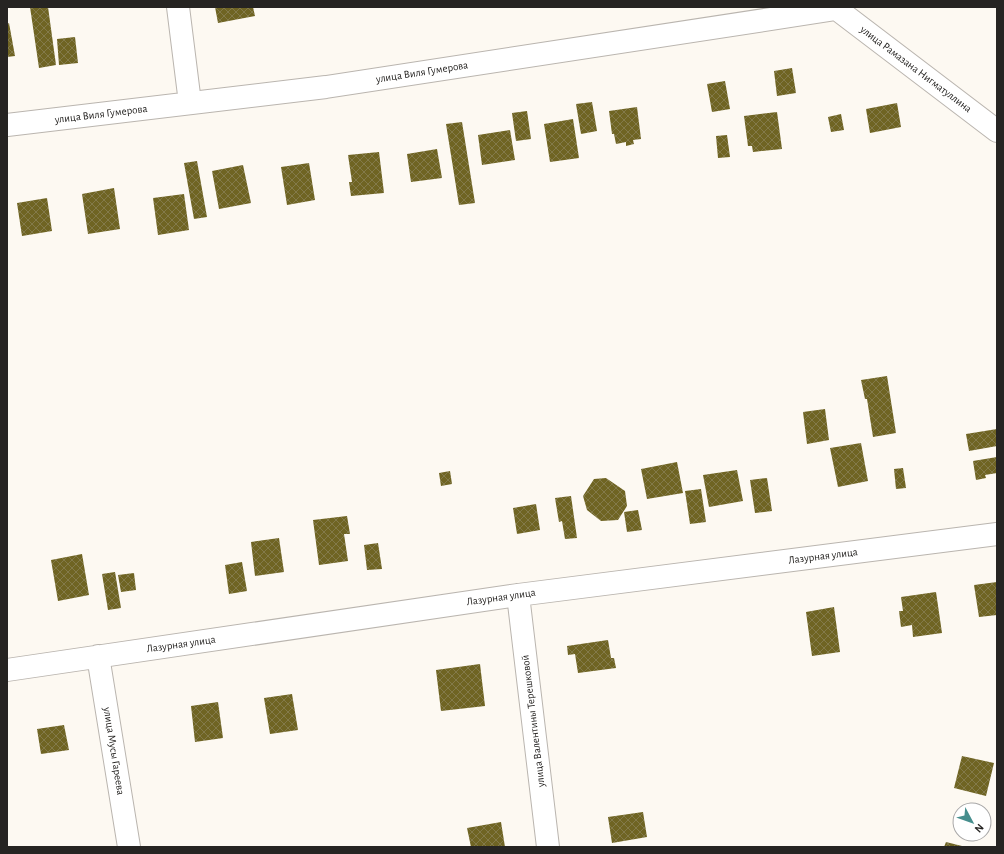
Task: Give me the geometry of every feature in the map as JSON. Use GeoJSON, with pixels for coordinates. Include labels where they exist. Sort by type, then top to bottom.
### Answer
{"type":"FeatureCollection","features":[{"type":"Feature","properties":{"kind":"street"},"geometry":{"type":"LineString","coordinates":[[178,7],[190,103]]}},
{"type":"Feature","properties":{"kind":"street","name":"улица Виля Гумерова"},"geometry":{"type":"LineString","coordinates":[[7,125],[326,87],[835,8]]}},
{"type":"Feature","properties":{"kind":"street","name":"улица Рамазана Нигматуллина"},"geometry":{"type":"LineString","coordinates":[[835,8],[997,131]]}},
{"type":"Feature","properties":{"kind":"street","name":"Лазурная улица"},"geometry":{"type":"LineString","coordinates":[[7,670],[518,595],[997,534]]}},
{"type":"Feature","properties":{"kind":"street","name":"улица Валентины Терешковой"},"geometry":{"type":"LineString","coordinates":[[518,595],[548,847]]}},
{"type":"Feature","properties":{"kind":"street","name":"улица Мусы Гареева"},"geometry":{"type":"LineString","coordinates":[[98,656],[129,847]]}},
{"type":"Feature","properties":{"kind":"building"},"geometry":{"type":"Polygon","coordinates":[[[30,7],[48,7],[56,65],[39,68],[30,7]]]}},
{"type":"Feature","properties":{"kind":"building"},"geometry":{"type":"Polygon","coordinates":[[[215,7],[253,7],[255,16],[218,23],[215,7]]]}},
{"type":"Feature","properties":{"kind":"building"},"geometry":{"type":"Polygon","coordinates":[[[9,23],[15,56],[7,57],[7,24],[9,23]]]}},
{"type":"Feature","properties":{"kind":"building"},"geometry":{"type":"Polygon","coordinates":[[[75,37],[78,63],[59,65],[57,39],[75,37]]]}},
{"type":"Feature","properties":{"kind":"building"},"geometry":{"type":"Polygon","coordinates":[[[792,68],[796,93],[777,96],[774,71],[792,68]]]}},
{"type":"Feature","properties":{"kind":"building"},"geometry":{"type":"Polygon","coordinates":[[[725,81],[730,109],[712,112],[707,84],[725,81]]]}},
{"type":"Feature","properties":{"kind":"building"},"geometry":{"type":"Polygon","coordinates":[[[592,102],[597,131],[581,134],[576,104],[592,102]]]}},
{"type":"Feature","properties":{"kind":"building"},"geometry":{"type":"Polygon","coordinates":[[[897,103],[901,127],[870,133],[866,109],[897,103]]]}},
{"type":"Feature","properties":{"kind":"building"},"geometry":{"type":"Polygon","coordinates":[[[637,107],[641,139],[633,140],[634,144],[626,146],[626,142],[616,144],[614,134],[612,134],[609,111],[637,107]]]}},
{"type":"Feature","properties":{"kind":"building"},"geometry":{"type":"Polygon","coordinates":[[[527,111],[531,139],[516,141],[512,113],[527,111]]]}},
{"type":"Feature","properties":{"kind":"building"},"geometry":{"type":"Polygon","coordinates":[[[777,112],[782,149],[753,152],[752,146],[748,146],[744,116],[777,112]]]}},
{"type":"Feature","properties":{"kind":"building"},"geometry":{"type":"Polygon","coordinates":[[[841,114],[844,130],[831,132],[828,117],[841,114]]]}},
{"type":"Feature","properties":{"kind":"building"},"geometry":{"type":"Polygon","coordinates":[[[573,119],[579,158],[550,162],[544,124],[573,119]]]}},
{"type":"Feature","properties":{"kind":"building"},"geometry":{"type":"Polygon","coordinates":[[[462,122],[475,203],[459,205],[446,124],[462,122]]]}},
{"type":"Feature","properties":{"kind":"building"},"geometry":{"type":"Polygon","coordinates":[[[510,130],[515,160],[482,165],[478,135],[510,130]]]}},
{"type":"Feature","properties":{"kind":"building"},"geometry":{"type":"Polygon","coordinates":[[[727,135],[730,157],[718,158],[716,136],[727,135]]]}},
{"type":"Feature","properties":{"kind":"building"},"geometry":{"type":"Polygon","coordinates":[[[437,149],[442,178],[411,182],[407,154],[437,149]]]}},
{"type":"Feature","properties":{"kind":"building"},"geometry":{"type":"Polygon","coordinates":[[[379,152],[384,193],[351,196],[349,182],[352,182],[348,155],[379,152]]]}},
{"type":"Feature","properties":{"kind":"building"},"geometry":{"type":"Polygon","coordinates":[[[197,161],[207,217],[194,219],[184,163],[197,161]]]}},
{"type":"Feature","properties":{"kind":"building"},"geometry":{"type":"Polygon","coordinates":[[[309,163],[315,200],[287,205],[281,167],[309,163]]]}},
{"type":"Feature","properties":{"kind":"building"},"geometry":{"type":"Polygon","coordinates":[[[243,165],[251,203],[219,209],[212,171],[243,165]]]}},
{"type":"Feature","properties":{"kind":"building"},"geometry":{"type":"Polygon","coordinates":[[[114,188],[120,229],[88,234],[82,194],[114,188]]]}},
{"type":"Feature","properties":{"kind":"building"},"geometry":{"type":"Polygon","coordinates":[[[184,194],[189,230],[158,235],[153,198],[184,194]]]}},
{"type":"Feature","properties":{"kind":"building"},"geometry":{"type":"Polygon","coordinates":[[[47,198],[52,231],[22,236],[17,203],[47,198]]]}},
{"type":"Feature","properties":{"kind":"building"},"geometry":{"type":"Polygon","coordinates":[[[887,376],[896,433],[873,437],[867,399],[865,399],[861,380],[887,376]]]}},
{"type":"Feature","properties":{"kind":"building"},"geometry":{"type":"Polygon","coordinates":[[[825,409],[829,440],[807,444],[803,412],[825,409]]]}},
{"type":"Feature","properties":{"kind":"building"},"geometry":{"type":"Polygon","coordinates":[[[997,429],[997,446],[969,451],[966,434],[997,429]]]}},
{"type":"Feature","properties":{"kind":"building"},"geometry":{"type":"Polygon","coordinates":[[[861,443],[868,481],[838,487],[830,448],[861,443]]]}},
{"type":"Feature","properties":{"kind":"building"},"geometry":{"type":"Polygon","coordinates":[[[997,457],[997,473],[985,475],[986,478],[976,480],[973,461],[997,457]]]}},
{"type":"Feature","properties":{"kind":"building"},"geometry":{"type":"Polygon","coordinates":[[[677,462],[683,493],[647,499],[641,469],[677,462]]]}},
{"type":"Feature","properties":{"kind":"building"},"geometry":{"type":"Polygon","coordinates":[[[903,468],[906,488],[896,489],[894,469],[903,468]]]}},
{"type":"Feature","properties":{"kind":"building"},"geometry":{"type":"Polygon","coordinates":[[[737,470],[743,501],[709,507],[703,475],[737,470]]]}},
{"type":"Feature","properties":{"kind":"building"},"geometry":{"type":"Polygon","coordinates":[[[450,471],[452,484],[441,486],[439,473],[450,471]]]}},
{"type":"Feature","properties":{"kind":"building"},"geometry":{"type":"Polygon","coordinates":[[[606,478],[625,491],[627,506],[618,520],[601,521],[587,510],[583,496],[594,479],[606,478]]]}},
{"type":"Feature","properties":{"kind":"building"},"geometry":{"type":"Polygon","coordinates":[[[767,478],[772,511],[755,513],[750,480],[767,478]]]}},
{"type":"Feature","properties":{"kind":"building"},"geometry":{"type":"Polygon","coordinates":[[[701,489],[706,522],[690,524],[685,491],[701,489]]]}},
{"type":"Feature","properties":{"kind":"building"},"geometry":{"type":"Polygon","coordinates":[[[571,496],[577,538],[565,539],[562,521],[559,522],[555,498],[571,496]]]}},
{"type":"Feature","properties":{"kind":"building"},"geometry":{"type":"Polygon","coordinates":[[[536,504],[540,530],[517,534],[513,508],[536,504]]]}},
{"type":"Feature","properties":{"kind":"building"},"geometry":{"type":"Polygon","coordinates":[[[638,510],[642,530],[627,532],[624,512],[638,510]]]}},
{"type":"Feature","properties":{"kind":"building"},"geometry":{"type":"Polygon","coordinates":[[[347,516],[350,534],[344,534],[348,561],[319,565],[313,520],[347,516]]]}},
{"type":"Feature","properties":{"kind":"building"},"geometry":{"type":"Polygon","coordinates":[[[279,538],[284,572],[255,576],[251,542],[279,538]]]}},
{"type":"Feature","properties":{"kind":"building"},"geometry":{"type":"Polygon","coordinates":[[[378,543],[382,569],[367,570],[364,545],[378,543]]]}},
{"type":"Feature","properties":{"kind":"building"},"geometry":{"type":"Polygon","coordinates":[[[82,554],[89,595],[58,601],[51,560],[82,554]]]}},
{"type":"Feature","properties":{"kind":"building"},"geometry":{"type":"Polygon","coordinates":[[[242,562],[247,591],[229,594],[225,565],[242,562]]]}},
{"type":"Feature","properties":{"kind":"building"},"geometry":{"type":"Polygon","coordinates":[[[115,572],[121,608],[108,610],[102,574],[115,572]]]}},
{"type":"Feature","properties":{"kind":"building"},"geometry":{"type":"Polygon","coordinates":[[[134,573],[136,590],[121,592],[118,575],[134,573]]]}},
{"type":"Feature","properties":{"kind":"building"},"geometry":{"type":"Polygon","coordinates":[[[997,582],[997,615],[979,617],[974,585],[997,582]]]}},
{"type":"Feature","properties":{"kind":"building"},"geometry":{"type":"Polygon","coordinates":[[[936,592],[942,633],[913,637],[912,625],[901,627],[899,611],[903,611],[901,597],[936,592]]]}},
{"type":"Feature","properties":{"kind":"building"},"geometry":{"type":"Polygon","coordinates":[[[834,607],[840,652],[812,656],[806,612],[834,607]]]}},
{"type":"Feature","properties":{"kind":"building"},"geometry":{"type":"Polygon","coordinates":[[[608,640],[611,658],[614,658],[616,668],[578,673],[575,654],[568,655],[567,646],[608,640]]]}},
{"type":"Feature","properties":{"kind":"building"},"geometry":{"type":"Polygon","coordinates":[[[480,664],[485,706],[441,711],[436,670],[480,664]]]}},
{"type":"Feature","properties":{"kind":"building"},"geometry":{"type":"Polygon","coordinates":[[[292,694],[298,730],[270,734],[264,698],[292,694]]]}},
{"type":"Feature","properties":{"kind":"building"},"geometry":{"type":"Polygon","coordinates":[[[218,702],[223,738],[195,742],[191,706],[218,702]]]}},
{"type":"Feature","properties":{"kind":"building"},"geometry":{"type":"Polygon","coordinates":[[[64,725],[69,750],[41,754],[37,729],[64,725]]]}},
{"type":"Feature","properties":{"kind":"building"},"geometry":{"type":"Polygon","coordinates":[[[962,756],[994,763],[986,796],[954,788],[962,756]]]}},
{"type":"Feature","properties":{"kind":"building"},"geometry":{"type":"Polygon","coordinates":[[[643,812],[647,837],[612,843],[608,817],[643,812]]]}},
{"type":"Feature","properties":{"kind":"building"},"geometry":{"type":"Polygon","coordinates":[[[501,822],[505,847],[471,847],[467,828],[501,822]]]}},
{"type":"Feature","properties":{"kind":"building"},"geometry":{"type":"Polygon","coordinates":[[[946,842],[962,846],[962,847],[944,847],[946,842]]]}}]}
